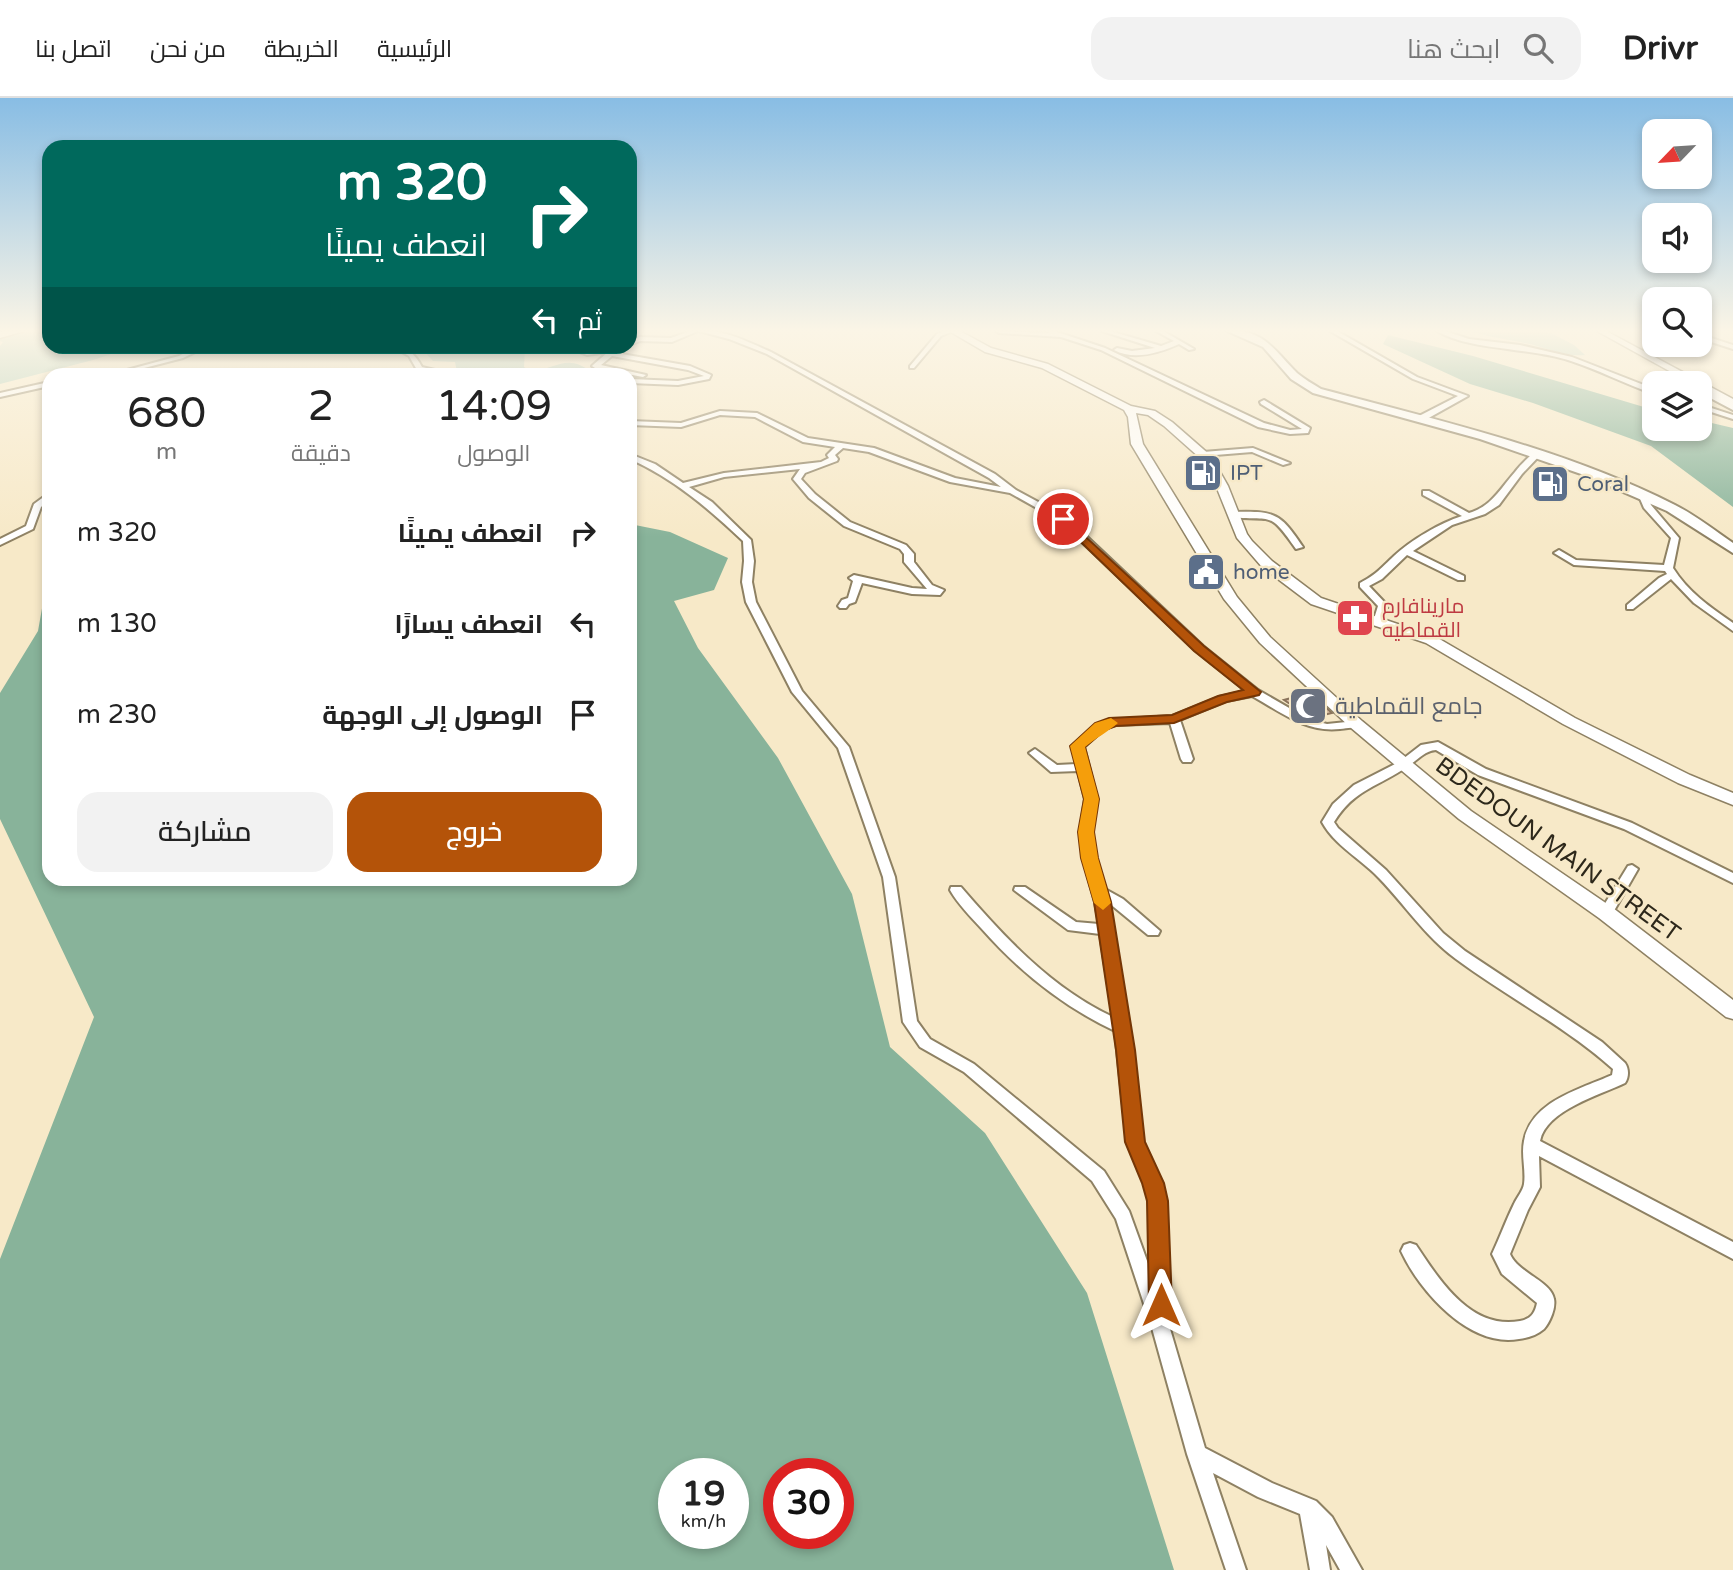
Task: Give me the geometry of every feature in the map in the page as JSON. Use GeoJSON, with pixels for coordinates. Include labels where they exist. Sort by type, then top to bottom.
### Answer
{"type":"FeatureCollection","features":[{"type":"Feature","properties":{"kind":"main road"},"geometry":{"type":"LineString","coordinates":[[1112,400],[1128,408],[1150,413],[1203,454],[1218,478],[1241,535],[1296,587],[1330,608],[1431,640],[1569,721],[1684,779],[1733,799]]}},
{"type":"Feature","properties":{"kind":"main road"},"geometry":{"type":"LineString","coordinates":[[1351,400],[1538,453],[1642,494],[1682,513],[1733,549]]}},
{"type":"Feature","properties":{"kind":"main road","name":"BDEDOUN MAIN STREET"},"geometry":{"type":"LineString","coordinates":[[1128,408],[1133,417],[1137,444],[1231,599],[1255,630],[1356,724],[1465,815],[1606,913],[1733,1011]]}},
{"type":"Feature","properties":{"kind":"street"},"geometry":{"type":"LineString","coordinates":[[854,400],[992,476],[1013,492],[1063,519],[1199,648],[1254,692],[1290,714],[1319,726],[1356,724]]}},
{"type":"Feature","properties":{"kind":"street"},"geometry":{"type":"LineString","coordinates":[[1217,400],[1261,425],[1290,432],[1305,431],[1306,428],[1301,423],[1264,402]]}},
{"type":"Feature","properties":{"kind":"street"},"geometry":{"type":"LineString","coordinates":[[1422,418],[1457,400]]}},
{"type":"Feature","properties":{"kind":"street"},"geometry":{"type":"LineString","coordinates":[[1712,411],[1733,418]]}},
{"type":"Feature","properties":{"kind":"street"},"geometry":{"type":"LineString","coordinates":[[637,423],[681,425],[720,413],[757,415],[806,440],[872,450],[953,480],[1013,492]]}},
{"type":"Feature","properties":{"kind":"street"},"geometry":{"type":"LineString","coordinates":[[841,446],[831,455],[834,459],[832,461],[802,471],[797,480],[812,496],[847,524],[903,547],[909,554],[909,562],[929,587],[939,590],[937,593],[912,591],[857,578],[852,600],[845,602],[843,606]]}},
{"type":"Feature","properties":{"kind":"street"},"geometry":{"type":"LineString","coordinates":[[1203,454],[1253,450],[1286,463]]}},
{"type":"Feature","properties":{"kind":"street"},"geometry":{"type":"LineString","coordinates":[[1378,622],[1383,606],[1363,585],[1379,577],[1406,551],[1449,523],[1482,512],[1503,497],[1519,472],[1538,453]]}},
{"type":"Feature","properties":{"kind":"street"},"geometry":{"type":"LineString","coordinates":[[637,459],[652,466],[709,504],[747,540],[747,582],[756,612],[797,692],[843,747],[889,877],[909,1022],[925,1043],[969,1068],[1098,1176],[1123,1216],[1161,1328],[1197,1454],[1236,1570]]}},
{"type":"Feature","properties":{"kind":"street"},"geometry":{"type":"LineString","coordinates":[[682,486],[724,475],[814,466]]}},
{"type":"Feature","properties":{"kind":"street"},"geometry":{"type":"LineString","coordinates":[[1426,493],[1468,516]]}},
{"type":"Feature","properties":{"kind":"street"},"geometry":{"type":"LineString","coordinates":[[1630,607],[1670,571],[1675,538],[1670,528],[1644,502],[1642,494]]}},
{"type":"Feature","properties":{"kind":"street"},"geometry":{"type":"LineString","coordinates":[[0,542],[30,527],[37,506],[42,502]]}},
{"type":"Feature","properties":{"kind":"street"},"geometry":{"type":"LineString","coordinates":[[1234,515],[1273,516],[1282,522],[1299,547]]}},
{"type":"Feature","properties":{"kind":"street"},"geometry":{"type":"LineString","coordinates":[[1406,551],[1461,578]]}},
{"type":"Feature","properties":{"kind":"street"},"geometry":{"type":"LineString","coordinates":[[1559,553],[1574,562],[1670,571],[1692,597],[1733,628]]}},
{"type":"Feature","properties":{"kind":"street"},"geometry":{"type":"LineString","coordinates":[[1161,1328],[1157,1201],[1153,1183],[1135,1142],[1100,892],[1089,858],[1086,832],[1091,799],[1078,746],[1100,727],[1114,722],[1174,719],[1223,699],[1254,692]]}},
{"type":"Feature","properties":{"kind":"street"},"geometry":{"type":"LineString","coordinates":[[1174,719],[1186,758]]}},
{"type":"Feature","properties":{"kind":"street"},"geometry":{"type":"LineString","coordinates":[[1410,1251],[1435,1289],[1479,1325],[1515,1333],[1533,1328],[1546,1311],[1546,1300],[1529,1282],[1508,1269],[1501,1254],[1532,1187],[1534,1167],[1531,1135],[1538,1122],[1554,1110],[1620,1079],[1620,1067],[1597,1046],[1460,955],[1438,937],[1382,873],[1329,827],[1328,822],[1337,807],[1358,788],[1403,765],[1425,747],[1432,745],[1447,748],[1482,772],[1628,826],[1733,877]]}},
{"type":"Feature","properties":{"kind":"street"},"geometry":{"type":"LineString","coordinates":[[1035,753],[1055,769],[1082,767]]}},
{"type":"Feature","properties":{"kind":"street"},"geometry":{"type":"LineString","coordinates":[[1606,913],[1632,869]]}},
{"type":"Feature","properties":{"kind":"street"},"geometry":{"type":"LineString","coordinates":[[956,890],[1019,961],[1096,1017],[1121,1027]]}},
{"type":"Feature","properties":{"kind":"street"},"geometry":{"type":"LineString","coordinates":[[1020,890],[1073,927],[1106,930]]}},
{"type":"Feature","properties":{"kind":"street"},"geometry":{"type":"LineString","coordinates":[[1100,892],[1118,902],[1153,931]]}},
{"type":"Feature","properties":{"kind":"street"},"geometry":{"type":"LineString","coordinates":[[1531,1144],[1733,1251]]}},
{"type":"Feature","properties":{"kind":"street"},"geometry":{"type":"LineString","coordinates":[[1197,1454],[1265,1490],[1309,1508],[1325,1524],[1352,1570]]}},
{"type":"Feature","properties":{"kind":"street"},"geometry":{"type":"LineString","coordinates":[[1309,1508],[1320,1570]]}},
{"type":"Feature","properties":{"kind":"green space"},"geometry":{"type":"Polygon","coordinates":[[[1522,400],[1619,400],[1642,406],[1642,441],[1712,441],[1712,423],[1733,428],[1733,507],[1651,446],[1522,400]]]}},
{"type":"Feature","properties":{"kind":"green space"},"geometry":{"type":"Polygon","coordinates":[[[637,525],[670,532],[728,558],[714,590],[674,601],[698,648],[778,758],[852,894],[890,1047],[985,1133],[1087,1293],[1174,1570],[0,1570],[0,1259],[94,1017],[0,819],[0,693],[38,631],[42,608],[42,886],[637,886],[637,525]]]}},
{"type":"Feature","properties":{"kind":"building","name":"جامع القماطية"},"geometry":{"type":"Polygon","coordinates":[[[1309,693],[1332,713],[1311,718],[1284,700],[1309,693]]]}},
{"type":"Feature","properties":{"kind":"slow traffic"},"geometry":{"type":"LineString","coordinates":[[1103,903],[1089,858],[1086,832],[1091,815],[1091,799],[1078,746],[1100,727],[1111,723]]}},
{"type":"Feature","properties":{"kind":"place","name":"IPT"},"geometry":{"type":"Point","coordinates":[1203,473]}},
{"type":"Feature","properties":{"kind":"place","name":"Coral"},"geometry":{"type":"Point","coordinates":[1550,484]}},
{"type":"Feature","properties":{"kind":"place","name":"home"},"geometry":{"type":"Point","coordinates":[1206,572]}},
{"type":"Feature","properties":{"kind":"place","name":"مارينافارم القماطيه"},"geometry":{"type":"Point","coordinates":[1355,618]}},
{"type":"Feature","properties":{"kind":"place","name":"جامع القماطية"},"geometry":{"type":"Point","coordinates":[1308,706]}},
{"type":"Feature","properties":{"kind":"route"},"geometry":{"type":"LineString","coordinates":[[1063,519],[1199,648],[1254,692],[1223,699],[1174,719],[1114,722],[1100,727],[1078,746],[1091,799],[1091,815],[1086,832],[1089,858],[1102,902],[1129,1077],[1135,1142],[1153,1183],[1157,1201],[1161,1305]]}}]}
